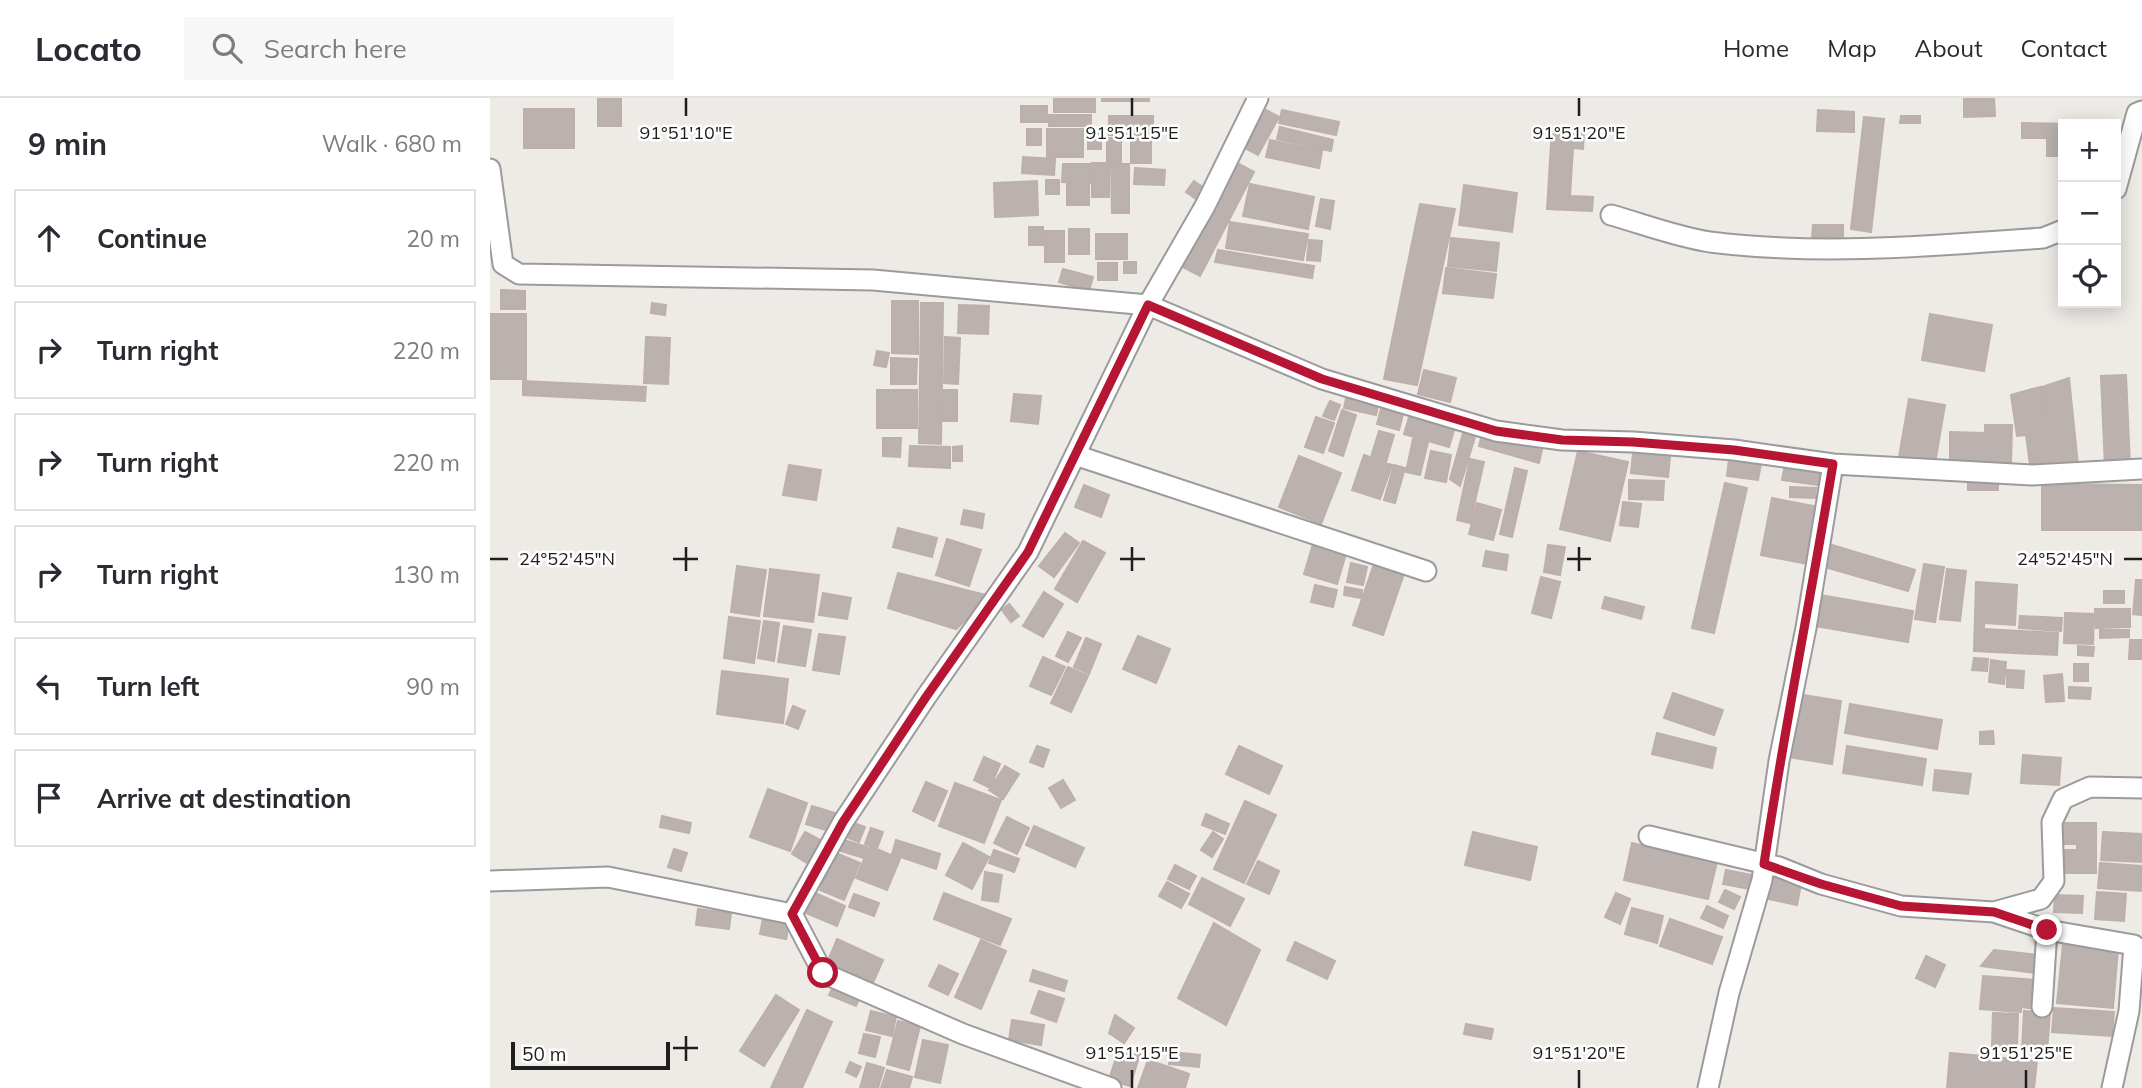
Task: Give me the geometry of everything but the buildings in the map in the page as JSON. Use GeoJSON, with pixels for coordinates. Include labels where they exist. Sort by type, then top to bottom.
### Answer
{"type":"FeatureCollection","features":[{"type":"Feature","properties":{"kind":"street"},"geometry":{"type":"LineString","coordinates":[[792,914],[843,822],[926,697],[1028,552],[1148,305],[1205,206],[1258,98]]}},
{"type":"Feature","properties":{"kind":"street"},"geometry":{"type":"LineString","coordinates":[[2118,182],[2137,113],[2142,111]]}},
{"type":"Feature","properties":{"kind":"street"},"geometry":{"type":"LineString","coordinates":[[490,169],[497,265],[519,274],[873,281],[1148,305],[1322,379],[1496,431],[1562,440],[1633,442],[1734,450],[1833,464],[2032,475],[2142,469]]}},
{"type":"Feature","properties":{"kind":"street"},"geometry":{"type":"LineString","coordinates":[[1611,215],[1707,241],[1798,248],[1908,248],[2043,238],[2058,232]]}},
{"type":"Feature","properties":{"kind":"street"},"geometry":{"type":"LineString","coordinates":[[1075,455],[1426,571]]}},
{"type":"Feature","properties":{"kind":"street"},"geometry":{"type":"LineString","coordinates":[[1708,1088],[1729,993],[1762,880],[1779,761],[1833,464]]}},
{"type":"Feature","properties":{"kind":"street"},"geometry":{"type":"LineString","coordinates":[[1994,912],[2041,899],[2054,881],[2052,822],[2063,799],[2090,787],[2142,788]]}},
{"type":"Feature","properties":{"kind":"street"},"geometry":{"type":"LineString","coordinates":[[1649,836],[1764,864],[1821,884],[1901,906],[1994,912],[2047,930],[2134,945],[2129,1011],[2112,1088]]}},
{"type":"Feature","properties":{"kind":"street"},"geometry":{"type":"LineString","coordinates":[[490,881],[608,877],[792,914]]}},
{"type":"Feature","properties":{"kind":"street"},"geometry":{"type":"LineString","coordinates":[[792,914],[823,973],[963,1034],[1111,1088]]}},
{"type":"Feature","properties":{"kind":"street"},"geometry":{"type":"LineString","coordinates":[[2042,1007],[2047,930]]}},
{"type":"Feature","properties":{"kind":"route"},"geometry":{"type":"LineString","coordinates":[[823,973],[792,914],[843,822],[926,697],[1028,552],[1148,305],[1322,379],[1496,431],[1562,440],[1633,442],[1734,450],[1833,464],[1779,761],[1764,864],[1779,867],[1821,884],[1901,906],[1994,912],[2047,930]]}}]}
